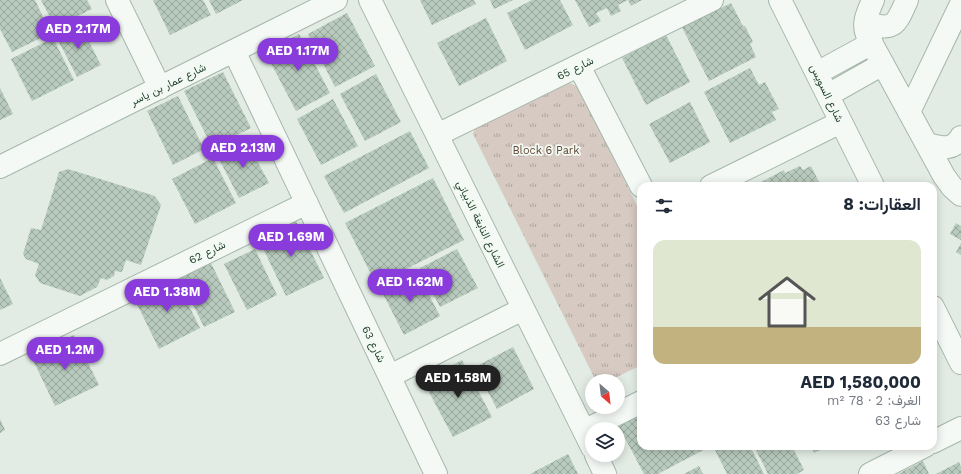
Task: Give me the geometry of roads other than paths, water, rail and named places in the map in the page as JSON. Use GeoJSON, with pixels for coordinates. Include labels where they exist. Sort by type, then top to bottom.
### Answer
{"type":"FeatureCollection","features":[{"type":"Feature","properties":{"kind":"street"},"geometry":{"type":"LineString","coordinates":[[117,0],[160,88]]}},
{"type":"Feature","properties":{"kind":"street","name":"شارع عمار بن ياسر"},"geometry":{"type":"LineString","coordinates":[[0,167],[336,0]]}},
{"type":"Feature","properties":{"kind":"street","name":"الشارع النابغة الذبياني"},"geometry":{"type":"LineString","coordinates":[[370,0],[585,433]]}},
{"type":"Feature","properties":{"kind":"street","name":"شارع 65"},"geometry":{"type":"LineString","coordinates":[[437,135],[712,0]]}},
{"type":"Feature","properties":{"kind":"street","name":"شارع السويس"},"geometry":{"type":"LineString","coordinates":[[780,0],[871,182]]}},
{"type":"Feature","properties":{"kind":"street"},"geometry":{"type":"LineString","coordinates":[[873,0],[866,16],[866,30],[944,176],[952,187],[961,195]]}},
{"type":"Feature","properties":{"kind":"street"},"geometry":{"type":"LineString","coordinates":[[866,22],[879,27],[896,22],[907,0]]}},
{"type":"Feature","properties":{"kind":"street"},"geometry":{"type":"LineString","coordinates":[[909,112],[961,4]]}},
{"type":"Feature","properties":{"kind":"street"},"geometry":{"type":"LineString","coordinates":[[817,73],[872,43]]}},
{"type":"Feature","properties":{"kind":"street","name":"شارع 63"},"geometry":{"type":"LineString","coordinates":[[234,51],[436,474]]}},
{"type":"Feature","properties":{"kind":"street"},"geometry":{"type":"LineString","coordinates":[[828,95],[883,64]]}},
{"type":"Feature","properties":{"kind":"street"},"geometry":{"type":"LineString","coordinates":[[579,66],[639,182]]}},
{"type":"Feature","properties":{"kind":"street"},"geometry":{"type":"LineString","coordinates":[[719,182],[841,122]]}},
{"type":"Feature","properties":{"kind":"street"},"geometry":{"type":"LineString","coordinates":[[927,144],[947,148],[956,144],[961,137]]}},
{"type":"Feature","properties":{"kind":"street","name":"شارع 62"},"geometry":{"type":"LineString","coordinates":[[0,354],[307,203]]}},
{"type":"Feature","properties":{"kind":"street","name":"شارع 63"},"geometry":{"type":"LineString","coordinates":[[390,376],[523,309]]}},
{"type":"Feature","properties":{"kind":"street"},"geometry":{"type":"LineString","coordinates":[[937,315],[961,363]]}},
{"type":"Feature","properties":{"kind":"street"},"geometry":{"type":"LineString","coordinates":[[612,422],[637,405]]}},
{"type":"Feature","properties":{"kind":"street"},"geometry":{"type":"LineString","coordinates":[[937,440],[961,428]]}},
{"type":"Feature","properties":{"kind":"street"},"geometry":{"type":"LineString","coordinates":[[870,474],[917,450]]}},
{"type":"Feature","properties":{"kind":"street"},"geometry":{"type":"LineString","coordinates":[[599,462],[605,474]]}},
{"type":"Feature","properties":{"kind":"park label","name":"Block 6 Park"},"geometry":{"type":"Point","coordinates":[546,150]}}]}
